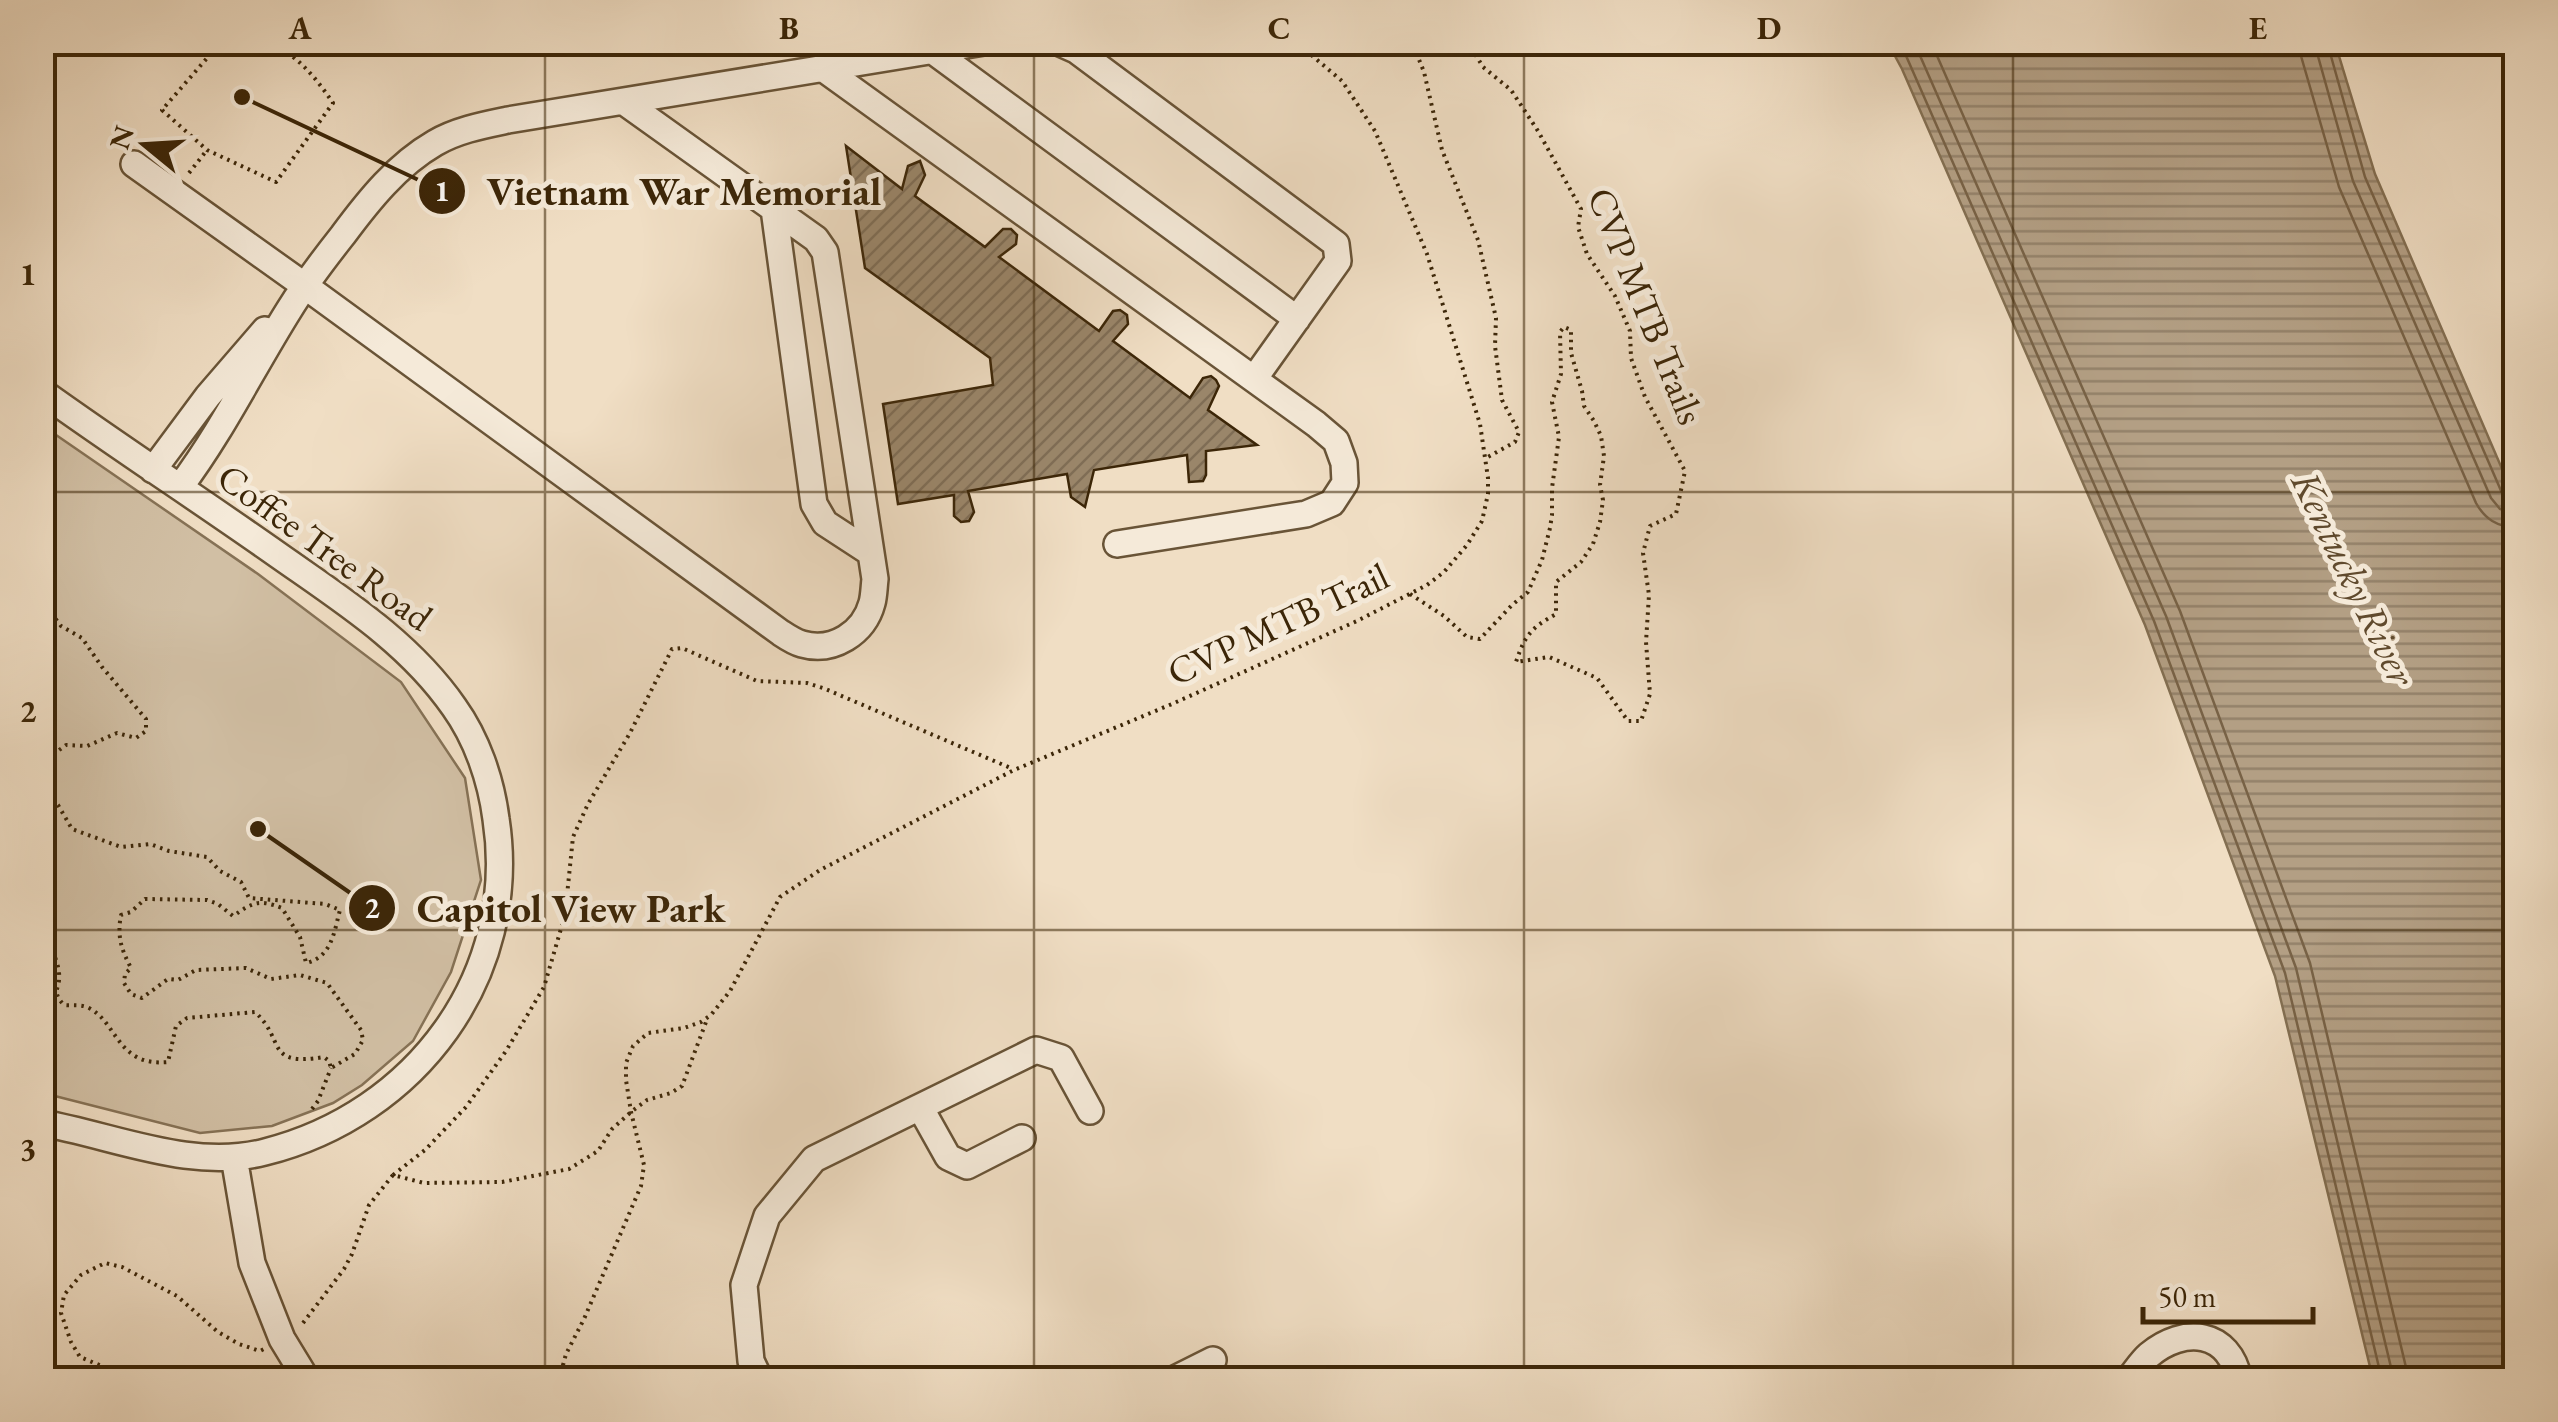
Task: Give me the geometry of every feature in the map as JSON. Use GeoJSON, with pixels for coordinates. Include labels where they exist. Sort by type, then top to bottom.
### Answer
{"type":"FeatureCollection","features":[{"type":"Feature","properties":{"kind":"street"},"geometry":{"type":"LineString","coordinates":[[180,487],[305,286],[382,186],[409,160],[438,141],[508,120],[984,42]]}},
{"type":"Feature","properties":{"kind":"street"},"geometry":{"type":"LineString","coordinates":[[1058,42],[1076,50],[1336,244],[1338,261],[1254,379]]}},
{"type":"Feature","properties":{"kind":"street"},"geometry":{"type":"LineString","coordinates":[[932,51],[1297,319]]}},
{"type":"Feature","properties":{"kind":"street"},"geometry":{"type":"LineString","coordinates":[[824,68],[1336,441],[1344,463],[1345,483],[1332,503],[1306,514],[1117,544]]}},
{"type":"Feature","properties":{"kind":"street"},"geometry":{"type":"LineString","coordinates":[[134,164],[780,633],[800,644],[840,643],[860,628],[872,605],[875,579],[825,252],[816,239],[623,100]]}},
{"type":"Feature","properties":{"kind":"street"},"geometry":{"type":"LineString","coordinates":[[774,209],[814,504],[825,523],[871,553]]}},
{"type":"Feature","properties":{"kind":"street"},"geometry":{"type":"LineString","coordinates":[[153,470],[227,372],[305,286]]}},
{"type":"Feature","properties":{"kind":"street","name":"Coffee Tree Road"},"geometry":{"type":"LineString","coordinates":[[42,392],[317,582],[408,652],[459,714],[479,753],[494,800],[500,848],[495,921],[463,1006],[426,1056],[394,1087],[359,1112],[317,1133],[264,1152],[234,1157],[171,1152],[42,1124]]}},
{"type":"Feature","properties":{"kind":"street"},"geometry":{"type":"LineString","coordinates":[[760,1380],[752,1360],[744,1285],[766,1216],[814,1159],[1036,1050],[1061,1058],[1090,1111]]}},
{"type":"Feature","properties":{"kind":"street"},"geometry":{"type":"LineString","coordinates":[[920,1107],[948,1157],[967,1166],[1022,1138]]}},
{"type":"Feature","properties":{"kind":"street"},"geometry":{"type":"LineString","coordinates":[[234,1157],[252,1263],[282,1340],[307,1380]]}},
{"type":"Feature","properties":{"kind":"street"},"geometry":{"type":"LineString","coordinates":[[2128,1380],[2148,1356],[2180,1336],[2213,1340],[2235,1360],[2238,1380]]}},
{"type":"Feature","properties":{"kind":"street"},"geometry":{"type":"LineString","coordinates":[[1173,1380],[1213,1360]]}},
{"type":"Feature","properties":{"kind":"path"},"geometry":{"type":"LineString","coordinates":[[221,42],[162,110],[207,150],[276,182],[333,102],[316,78],[297,61],[265,42]]}},
{"type":"Feature","properties":{"kind":"path","name":"CVP MTB Trail"},"geometry":{"type":"LineString","coordinates":[[630,1112],[647,1100],[682,1086],[708,1018],[730,991],[780,897],[820,870],[1014,770],[1358,621],[1428,585],[1467,546],[1482,520],[1488,494],[1486,458],[1480,424],[1427,254],[1375,130],[1342,81],[1296,42]]}},
{"type":"Feature","properties":{"kind":"path"},"geometry":{"type":"LineString","coordinates":[[1407,42],[1414,48],[1424,72],[1442,150],[1478,240],[1496,318],[1495,346],[1502,400],[1519,432],[1515,442],[1486,458]]}},
{"type":"Feature","properties":{"kind":"path","name":"CVP MTB Trails"},"geometry":{"type":"LineString","coordinates":[[1410,594],[1444,616],[1467,638],[1480,639],[1528,592],[1542,560],[1552,514],[1559,437],[1552,402],[1561,374],[1560,332],[1568,328],[1584,406],[1601,436],[1602,511],[1593,544],[1581,562],[1556,582],[1556,614],[1534,626],[1516,662],[1549,657],[1597,678],[1628,721],[1642,721],[1650,694],[1646,642],[1649,595],[1643,553],[1650,526],[1676,514],[1685,471],[1646,397],[1631,358],[1630,331],[1615,296],[1587,254],[1578,227],[1580,208],[1511,90],[1483,67],[1468,42]]}},
{"type":"Feature","properties":{"kind":"path"},"geometry":{"type":"LineString","coordinates":[[175,193],[207,150]]}},
{"type":"Feature","properties":{"kind":"path"},"geometry":{"type":"LineString","coordinates":[[42,601],[61,626],[82,638],[146,720],[146,731],[136,738],[117,733],[87,746],[66,744],[47,767],[42,746]]}},
{"type":"Feature","properties":{"kind":"path"},"geometry":{"type":"LineString","coordinates":[[294,1334],[344,1269],[369,1205],[466,1108],[544,987],[565,914],[573,837],[672,649],[682,648],[756,681],[823,688],[1014,770]]}},
{"type":"Feature","properties":{"kind":"path"},"geometry":{"type":"LineString","coordinates":[[42,789],[58,805],[72,829],[121,848],[150,844],[207,857],[220,871],[240,882],[249,898],[325,904],[340,910],[330,947],[317,960],[306,963],[300,937],[282,908],[264,901],[233,916],[207,900],[145,899],[131,912],[121,914],[118,934],[130,968],[124,983],[131,994],[142,998],[168,980],[178,980],[196,970],[246,968],[270,979],[300,976],[327,983],[361,1030],[363,1040],[355,1054],[330,1068]]}},
{"type":"Feature","properties":{"kind":"path"},"geometry":{"type":"LineString","coordinates":[[42,938],[49,938],[59,970],[57,997],[64,1005],[84,1005],[92,1010],[132,1054],[157,1063],[168,1062],[176,1026],[187,1018],[255,1012],[263,1019],[277,1047],[289,1058],[300,1061],[324,1057],[330,1068],[309,1115],[317,1133]]}},
{"type":"Feature","properties":{"kind":"path"},"geometry":{"type":"LineString","coordinates":[[559,1380],[566,1354],[640,1186],[644,1165],[630,1112],[626,1064],[633,1046],[648,1032],[684,1028],[708,1018]]}},
{"type":"Feature","properties":{"kind":"path"},"geometry":{"type":"LineString","coordinates":[[394,1176],[424,1183],[502,1182],[569,1169],[598,1151],[612,1129],[630,1112]]}},
{"type":"Feature","properties":{"kind":"path"},"geometry":{"type":"LineString","coordinates":[[142,1380],[80,1358],[71,1342],[62,1313],[64,1295],[81,1275],[105,1264],[122,1267],[178,1296],[218,1332],[239,1344],[260,1351],[270,1346]]}},
{"type":"Feature","properties":{"kind":"shaded area"},"geometry":{"type":"Polygon","coordinates":[[[43,426],[258,574],[401,682],[465,778],[481,880],[451,972],[413,1041],[362,1085],[333,1103],[272,1126],[200,1133],[43,1093],[43,426]]]}},
{"type":"Feature","properties":{"kind":"water","name":"Kentucky River"},"geometry":{"type":"Polygon","coordinates":[[[1888,43],[2335,43],[2375,174],[2515,499],[2515,1379],[2373,1379],[2275,976],[2145,625],[1888,43]]]}},
{"type":"Feature","properties":{"kind":"building"},"geometry":{"type":"Polygon","coordinates":[[[846,146],[902,189],[908,166],[920,161],[925,175],[915,196],[985,247],[1003,229],[1011,229],[1017,235],[1016,244],[999,257],[1099,331],[1113,311],[1127,315],[1128,324],[1113,341],[1190,398],[1203,378],[1211,376],[1219,386],[1208,410],[1257,445],[1206,451],[1203,481],[1189,482],[1187,455],[1094,470],[1085,507],[1071,497],[1067,474],[968,491],[974,512],[969,521],[961,522],[954,516],[954,495],[898,504],[883,404],[993,385],[990,358],[865,268],[846,146]]]}},
{"type":"Feature","properties":{"kind":"place","name":"Vietnam War Memorial"},"geometry":{"type":"Point","coordinates":[242,97]}},
{"type":"Feature","properties":{"kind":"place","name":"Capitol View Park"},"geometry":{"type":"Point","coordinates":[258,829]}}]}
